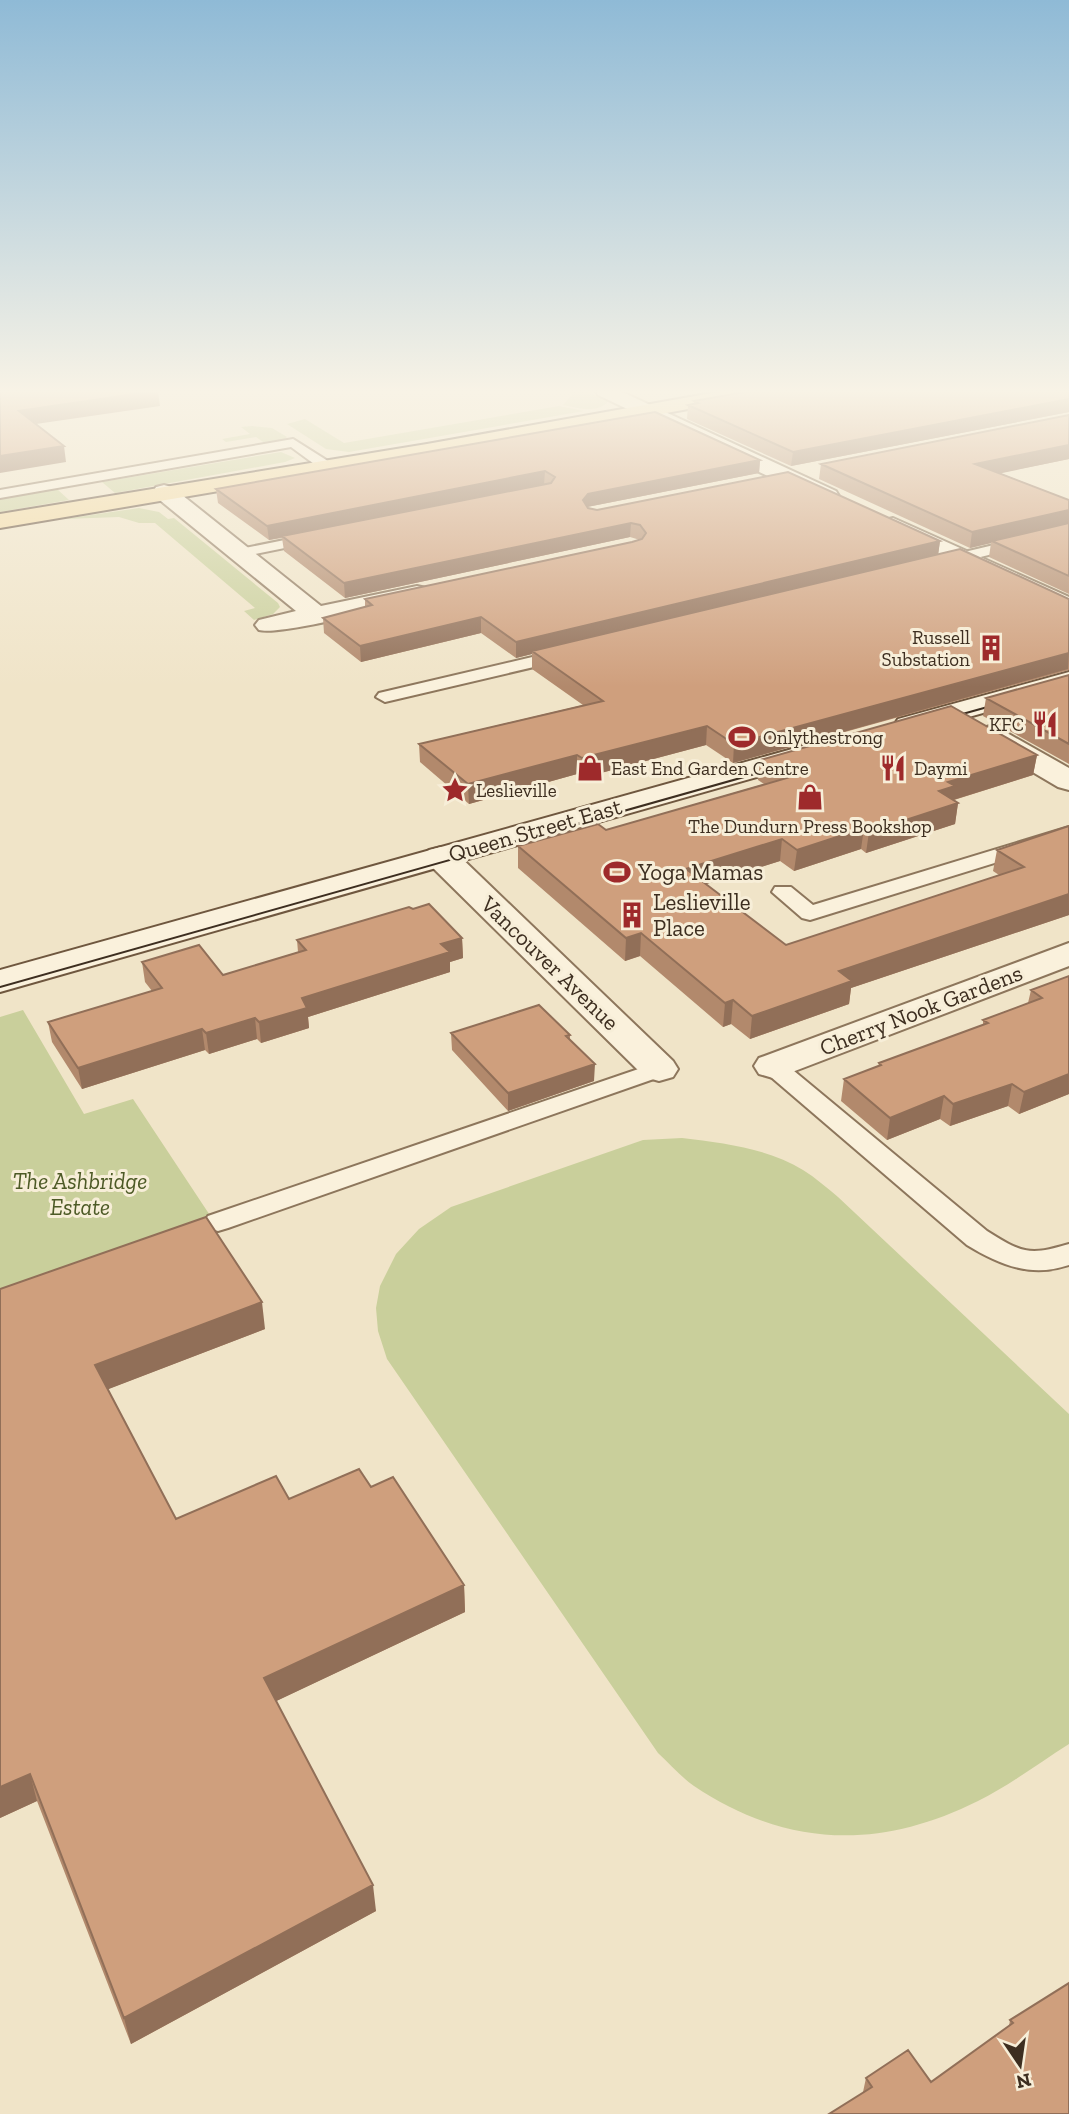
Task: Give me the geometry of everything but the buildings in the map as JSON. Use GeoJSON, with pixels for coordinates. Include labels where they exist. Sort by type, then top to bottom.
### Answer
{"type":"FeatureCollection","features":[{"type":"Feature","properties":{"kind":"main road"},"geometry":{"type":"LineString","coordinates":[[0,522],[179,490]]}},
{"type":"Feature","properties":{"kind":"street"},"geometry":{"type":"LineString","coordinates":[[813,490],[850,506]]}},
{"type":"Feature","properties":{"kind":"street"},"geometry":{"type":"LineString","coordinates":[[164,492],[316,615]]}},
{"type":"Feature","properties":{"kind":"street"},"geometry":{"type":"LineString","coordinates":[[873,517],[1069,606]]}},
{"type":"Feature","properties":{"kind":"street"},"geometry":{"type":"LineString","coordinates":[[268,625],[444,587]]}},
{"type":"Feature","properties":{"kind":"street"},"geometry":{"type":"LineString","coordinates":[[876,735],[1069,680]]}},
{"type":"Feature","properties":{"kind":"street"},"geometry":{"type":"LineString","coordinates":[[952,713],[1069,781]]}},
{"type":"Feature","properties":{"kind":"street","name":"Queen Street East"},"geometry":{"type":"LineString","coordinates":[[0,981],[836,746]]}},
{"type":"Feature","properties":{"kind":"street","name":"Vancouver Avenue"},"geometry":{"type":"LineString","coordinates":[[441,857],[659,1069]]}},
{"type":"Feature","properties":{"kind":"street","name":"Cherry Nook Gardens"},"geometry":{"type":"LineString","coordinates":[[773,1066],[1069,954]]}},
{"type":"Feature","properties":{"kind":"lane"},"geometry":{"type":"LineString","coordinates":[[0,494],[25,490]]}},
{"type":"Feature","properties":{"kind":"lane"},"geometry":{"type":"LineString","coordinates":[[923,567],[1069,531]]}},
{"type":"Feature","properties":{"kind":"lane"},"geometry":{"type":"LineString","coordinates":[[240,553],[327,535]]}},
{"type":"Feature","properties":{"kind":"lane"},"geometry":{"type":"LineString","coordinates":[[385,697],[573,652]]}},
{"type":"Feature","properties":{"kind":"lane"},"geometry":{"type":"LineString","coordinates":[[783,892],[810,913],[1069,833]]}},
{"type":"Feature","properties":{"kind":"lane"},"geometry":{"type":"LineString","coordinates":[[773,1066],[976,1238],[1009,1258],[1035,1263],[1069,1254]]}},
{"type":"Feature","properties":{"kind":"lane"},"geometry":{"type":"LineString","coordinates":[[218,1222],[659,1069]]}},
{"type":"Feature","properties":{"kind":"green space"},"geometry":{"type":"Polygon","coordinates":[[[58,490],[69,500],[0,512],[0,499],[58,490]]]}},
{"type":"Feature","properties":{"kind":"green space"},"geometry":{"type":"Polygon","coordinates":[[[111,490],[133,490],[115,493],[111,490]]]}},
{"type":"Feature","properties":{"kind":"green space"},"geometry":{"type":"Polygon","coordinates":[[[139,508],[159,512],[168,519],[174,518],[280,607],[273,614],[254,620],[244,611],[255,608],[155,523],[139,523],[119,517],[64,519],[139,508]]]}},
{"type":"Feature","properties":{"kind":"green space","name":"The Ashbridge Estate"},"geometry":{"type":"Polygon","coordinates":[[[23,1010],[84,1114],[133,1099],[219,1229],[0,1311],[0,1017],[23,1010]]]}},
{"type":"Feature","properties":{"kind":"green space"},"geometry":{"type":"Polygon","coordinates":[[[682,1138],[775,1156],[812,1176],[838,1197],[1069,1414],[1069,1744],[990,1795],[941,1817],[905,1828],[870,1834],[834,1835],[799,1831],[764,1821],[729,1806],[689,1782],[658,1753],[387,1359],[378,1331],[376,1308],[380,1286],[396,1254],[419,1229],[451,1207],[643,1140],[682,1138]]]}},
{"type":"Feature","properties":{"kind":"tram line"},"geometry":{"type":"LineString","coordinates":[[948,718],[1002,703]]}},
{"type":"Feature","properties":{"kind":"tram line"},"geometry":{"type":"LineString","coordinates":[[0,987],[776,768]]}},
{"type":"Feature","properties":{"kind":"place","name":"Russell Substation"},"geometry":{"type":"Point","coordinates":[991,648]}},
{"type":"Feature","properties":{"kind":"place","name":"KFC"},"geometry":{"type":"Point","coordinates":[1045,724]}},
{"type":"Feature","properties":{"kind":"place","name":"Onlythestrong"},"geometry":{"type":"Point","coordinates":[742,737]}},
{"type":"Feature","properties":{"kind":"place","name":"East End Garden Centre"},"geometry":{"type":"Point","coordinates":[590,768]}},
{"type":"Feature","properties":{"kind":"place","name":"Daymi"},"geometry":{"type":"Point","coordinates":[893,768]}},
{"type":"Feature","properties":{"kind":"place","name":"Leslieville"},"geometry":{"type":"Point","coordinates":[455,790]}},
{"type":"Feature","properties":{"kind":"place","name":"The Dundurn Press Bookshop"},"geometry":{"type":"Point","coordinates":[810,797]}},
{"type":"Feature","properties":{"kind":"place","name":"Yoga Mamas"},"geometry":{"type":"Point","coordinates":[617,872]}},
{"type":"Feature","properties":{"kind":"place","name":"Leslieville Place"},"geometry":{"type":"Point","coordinates":[632,915]}}]}
